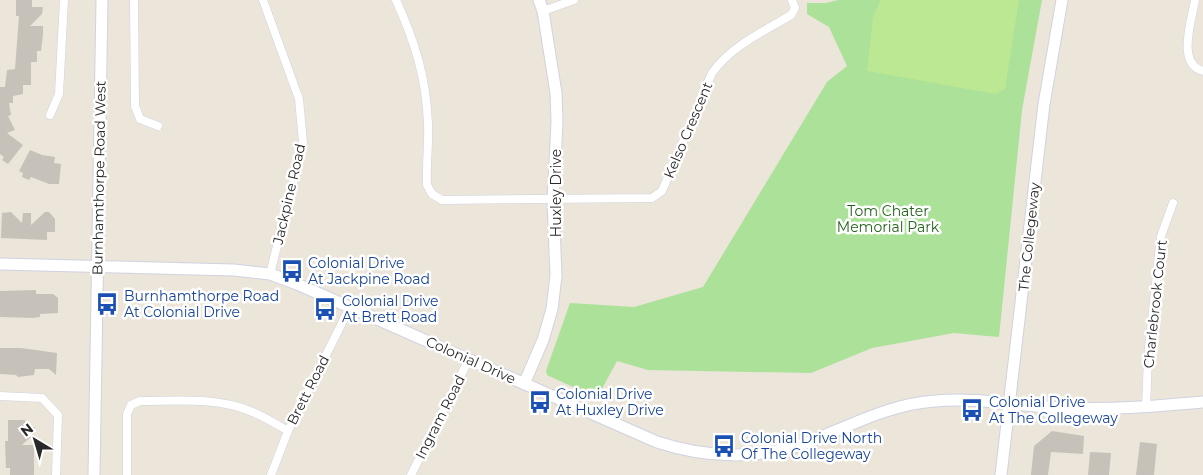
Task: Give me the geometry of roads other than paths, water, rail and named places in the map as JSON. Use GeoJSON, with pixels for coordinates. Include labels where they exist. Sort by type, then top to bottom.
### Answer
{"type":"FeatureCollection","features":[{"type":"Feature","properties":{"kind":"street"},"geometry":{"type":"LineString","coordinates":[[50,115],[60,94],[64,0]]}},
{"type":"Feature","properties":{"kind":"street","name":"Burnhamthorpe Road West"},"geometry":{"type":"LineString","coordinates":[[94,475],[102,0]]}},
{"type":"Feature","properties":{"kind":"street"},"geometry":{"type":"LineString","coordinates":[[134,0],[135,106],[140,119],[158,126]]}},
{"type":"Feature","properties":{"kind":"street","name":"Jackpine Road"},"geometry":{"type":"LineString","coordinates":[[263,0],[299,99],[303,142],[270,274]]}},
{"type":"Feature","properties":{"kind":"street"},"geometry":{"type":"LineString","coordinates":[[396,0],[414,40],[424,80],[428,123],[427,185],[432,194],[442,200],[553,201]]}},
{"type":"Feature","properties":{"kind":"street"},"geometry":{"type":"LineString","coordinates":[[541,5],[574,0]]}},
{"type":"Feature","properties":{"kind":"street","name":"Kelso Crescent"},"geometry":{"type":"LineString","coordinates":[[553,201],[652,198],[662,190],[712,73],[722,59],[736,48],[791,15],[795,8],[792,0]]}},
{"type":"Feature","properties":{"kind":"street","name":"The Collegeway"},"geometry":{"type":"LineString","coordinates":[[1001,475],[1011,402],[1044,104],[1062,0]]}},
{"type":"Feature","properties":{"kind":"street"},"geometry":{"type":"LineString","coordinates":[[1195,0],[1187,47],[1189,59],[1197,69],[1203,71]]}},
{"type":"Feature","properties":{"kind":"street","name":"Huxley Drive"},"geometry":{"type":"LineString","coordinates":[[524,384],[543,340],[552,309],[556,276],[553,201],[557,122],[556,93],[541,5]]}},
{"type":"Feature","properties":{"kind":"street","name":"Charlebrook Court"},"geometry":{"type":"LineString","coordinates":[[1146,407],[1148,358],[1161,236],[1173,203]]}},
{"type":"Feature","properties":{"kind":"street","name":"Colonial Drive"},"geometry":{"type":"LineString","coordinates":[[0,264],[206,269],[270,274],[350,307],[657,442],[696,452],[719,455],[758,454],[790,448],[883,412],[917,403],[952,400],[1011,402],[1066,408],[1146,407],[1203,402]]}},
{"type":"Feature","properties":{"kind":"street","name":"Brett Road"},"geometry":{"type":"LineString","coordinates":[[271,475],[288,431],[350,307]]}},
{"type":"Feature","properties":{"kind":"street","name":"Ingram Road"},"geometry":{"type":"LineString","coordinates":[[411,475],[469,359]]}},
{"type":"Feature","properties":{"kind":"street"},"geometry":{"type":"LineString","coordinates":[[0,396],[42,398],[58,415],[56,475]]}},
{"type":"Feature","properties":{"kind":"street"},"geometry":{"type":"LineString","coordinates":[[127,475],[127,414],[131,405],[140,401],[212,401],[228,404],[251,411],[288,431]]}},
{"type":"Feature","properties":{"kind":"place","name":"Colonial Drive At Jackpine Road"},"geometry":{"type":"Point","coordinates":[292,271]}},
{"type":"Feature","properties":{"kind":"place","name":"Burnhamthorpe Road At Colonial Drive"},"geometry":{"type":"Point","coordinates":[107,304]}},
{"type":"Feature","properties":{"kind":"place","name":"Colonial Drive At Brett Road"},"geometry":{"type":"Point","coordinates":[325,309]}},
{"type":"Feature","properties":{"kind":"place","name":"Colonial Drive At Huxley Drive"},"geometry":{"type":"Point","coordinates":[540,402]}},
{"type":"Feature","properties":{"kind":"place","name":"Colonial Drive At The Collegeway"},"geometry":{"type":"Point","coordinates":[972,410]}},
{"type":"Feature","properties":{"kind":"place","name":"Colonial Drive North Of The Collegeway"},"geometry":{"type":"Point","coordinates":[724,446]}},
{"type":"Feature","properties":{"kind":"park label","name":"Tom Chater Memorial Park"},"geometry":{"type":"Point","coordinates":[888,220]}}]}
